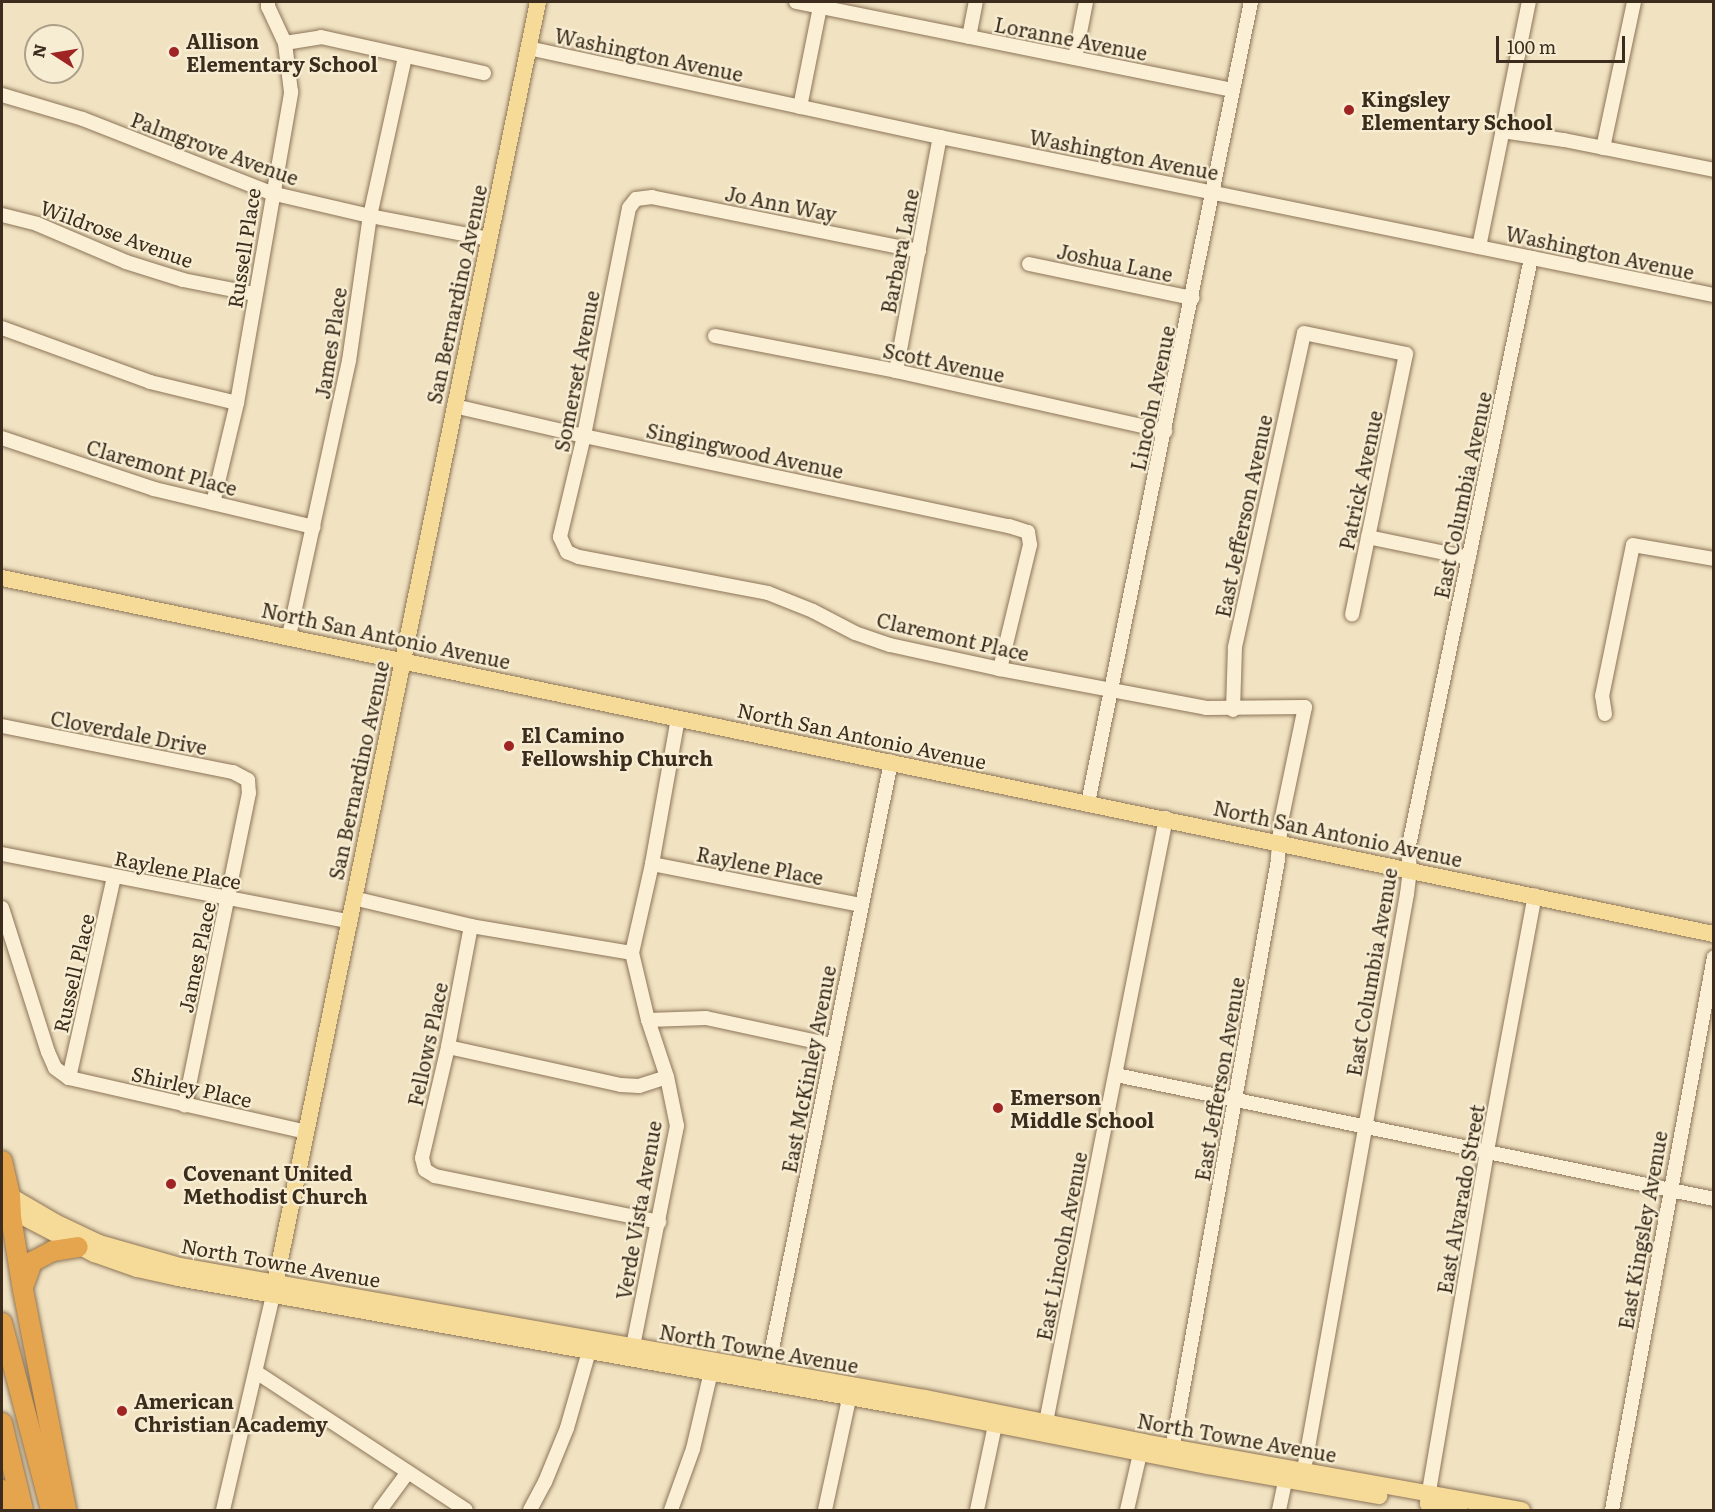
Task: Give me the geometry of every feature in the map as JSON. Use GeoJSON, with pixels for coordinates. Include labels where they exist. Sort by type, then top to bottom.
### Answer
{"type":"FeatureCollection","features":[{"type":"Feature","properties":{"kind":"highway"},"geometry":{"type":"LineString","coordinates":[[2,1161],[6,1201],[66,1510]]}},
{"type":"Feature","properties":{"kind":"highway"},"geometry":{"type":"LineString","coordinates":[[23,1290],[32,1262],[52,1251],[78,1247]]}},
{"type":"Feature","properties":{"kind":"highway"},"geometry":{"type":"LineString","coordinates":[[2,1323],[51,1510]]}},
{"type":"Feature","properties":{"kind":"highway"},"geometry":{"type":"LineString","coordinates":[[2,1364],[38,1510]]}},
{"type":"Feature","properties":{"kind":"highway"},"geometry":{"type":"LineString","coordinates":[[2,1423],[23,1510]]}},
{"type":"Feature","properties":{"kind":"highway"},"geometry":{"type":"LineString","coordinates":[[2,1490],[7,1510]]}},
{"type":"Feature","properties":{"kind":"main road","name":"San Bernardino Avenue"},"geometry":{"type":"LineString","coordinates":[[274,1289],[538,2]]}},
{"type":"Feature","properties":{"kind":"main road","name":"North San Antonio Avenue"},"geometry":{"type":"LineString","coordinates":[[2,579],[289,636],[1713,934]]}},
{"type":"Feature","properties":{"kind":"main road","name":"North Towne Avenue"},"geometry":{"type":"LineString","coordinates":[[6,1201],[99,1243],[140,1257],[274,1289]]}},
{"type":"Feature","properties":{"kind":"main road","name":"North Towne Avenue"},"geometry":{"type":"LineString","coordinates":[[6,1201],[78,1247],[137,1269],[274,1289],[712,1366],[1295,1476],[1459,1510]]}},
{"type":"Feature","properties":{"kind":"main road","name":"North Towne Avenue"},"geometry":{"type":"LineString","coordinates":[[766,1377],[849,1399],[996,1419]]}},
{"type":"Feature","properties":{"kind":"main road","name":"North Towne Avenue"},"geometry":{"type":"LineString","coordinates":[[1427,1503],[1522,1510]]}},
{"type":"Feature","properties":{"kind":"street","name":"Russell Place"},"geometry":{"type":"LineString","coordinates":[[213,503],[237,403],[271,193],[291,92],[285,43],[268,7],[268,2]]}},
{"type":"Feature","properties":{"kind":"street","name":"Loranne Avenue"},"geometry":{"type":"LineString","coordinates":[[796,2],[1233,90]]}},
{"type":"Feature","properties":{"kind":"street"},"geometry":{"type":"LineString","coordinates":[[969,37],[976,2]]}},
{"type":"Feature","properties":{"kind":"street"},"geometry":{"type":"LineString","coordinates":[[1075,58],[1086,2]]}},
{"type":"Feature","properties":{"kind":"street","name":"Lincoln Avenue"},"geometry":{"type":"LineString","coordinates":[[1088,803],[1251,2]]}},
{"type":"Feature","properties":{"kind":"street"},"geometry":{"type":"LineString","coordinates":[[1479,247],[1529,2]]}},
{"type":"Feature","properties":{"kind":"street"},"geometry":{"type":"LineString","coordinates":[[1603,148],[1634,2]]}},
{"type":"Feature","properties":{"kind":"street"},"geometry":{"type":"LineString","coordinates":[[800,106],[820,7]]}},
{"type":"Feature","properties":{"kind":"street"},"geometry":{"type":"LineString","coordinates":[[285,43],[321,37],[484,73]]}},
{"type":"Feature","properties":{"kind":"street","name":"Washington Avenue"},"geometry":{"type":"LineString","coordinates":[[528,48],[940,138],[1713,295]]}},
{"type":"Feature","properties":{"kind":"street","name":"James Place"},"geometry":{"type":"LineString","coordinates":[[289,636],[349,361],[370,216],[405,57]]}},
{"type":"Feature","properties":{"kind":"street","name":"Palmgrove Avenue"},"geometry":{"type":"LineString","coordinates":[[2,95],[83,118],[271,193],[370,216],[490,238]]}},
{"type":"Feature","properties":{"kind":"street"},"geometry":{"type":"LineString","coordinates":[[1502,131],[1603,148],[1713,171]]}},
{"type":"Feature","properties":{"kind":"street","name":"Barbara Lane"},"geometry":{"type":"LineString","coordinates":[[896,371],[940,138]]}},
{"type":"Feature","properties":{"kind":"street","name":"Jo Ann Way"},"geometry":{"type":"LineString","coordinates":[[636,199],[652,197],[919,251]]}},
{"type":"Feature","properties":{"kind":"street","name":"Somerset Avenue"},"geometry":{"type":"LineString","coordinates":[[567,552],[560,537],[584,436],[629,208],[636,199]]}},
{"type":"Feature","properties":{"kind":"street","name":"Wildrose Avenue"},"geometry":{"type":"LineString","coordinates":[[2,214],[37,224],[126,262],[183,280],[254,294]]}},
{"type":"Feature","properties":{"kind":"street","name":"East Columbia Avenue"},"geometry":{"type":"LineString","coordinates":[[1279,1510],[1295,1476],[1363,1128],[1410,869],[1408,850],[1531,258]]}},
{"type":"Feature","properties":{"kind":"street","name":"Joshua Lane"},"geometry":{"type":"LineString","coordinates":[[1029,264],[1192,298]]}},
{"type":"Feature","properties":{"kind":"street"},"geometry":{"type":"LineString","coordinates":[[2,328],[150,382],[237,403]]}},
{"type":"Feature","properties":{"kind":"street","name":"Patrick Avenue"},"geometry":{"type":"LineString","coordinates":[[1304,333],[1406,354],[1352,614]]}},
{"type":"Feature","properties":{"kind":"street","name":"East Jefferson Avenue"},"geometry":{"type":"LineString","coordinates":[[1233,710],[1234,647],[1304,333]]}},
{"type":"Feature","properties":{"kind":"street","name":"Scott Avenue"},"geometry":{"type":"LineString","coordinates":[[714,336],[896,371],[1165,431]]}},
{"type":"Feature","properties":{"kind":"street","name":"Singingwood Avenue"},"geometry":{"type":"LineString","coordinates":[[454,406],[584,436],[1010,526],[1028,532],[1030,545],[1000,669]]}},
{"type":"Feature","properties":{"kind":"street","name":"Claremont Place"},"geometry":{"type":"LineString","coordinates":[[2,438],[154,489],[314,527]]}},
{"type":"Feature","properties":{"kind":"street"},"geometry":{"type":"LineString","coordinates":[[1368,537],[1469,558]]}},
{"type":"Feature","properties":{"kind":"street"},"geometry":{"type":"LineString","coordinates":[[1605,714],[1602,696],[1633,545],[1713,559]]}},
{"type":"Feature","properties":{"kind":"street","name":"Claremont Place"},"geometry":{"type":"LineString","coordinates":[[567,552],[579,558],[768,593],[813,611],[855,633],[890,645],[1000,669],[1188,705],[1233,710],[1268,706],[1305,707]]}},
{"type":"Feature","properties":{"kind":"street","name":"East Jefferson Avenue"},"geometry":{"type":"LineString","coordinates":[[1172,1453],[1278,860],[1279,842],[1305,707]]}},
{"type":"Feature","properties":{"kind":"street","name":"Verde Vista Avenue"},"geometry":{"type":"LineString","coordinates":[[631,1352],[677,1126],[667,1077],[648,1020],[632,953],[652,864],[678,718]]}},
{"type":"Feature","properties":{"kind":"street","name":"Cloverdale Drive"},"geometry":{"type":"LineString","coordinates":[[2,726],[232,772],[248,780]]}},
{"type":"Feature","properties":{"kind":"street","name":"East McKinley Avenue"},"geometry":{"type":"LineString","coordinates":[[766,1377],[891,762]]}},
{"type":"Feature","properties":{"kind":"street","name":"James Place"},"geometry":{"type":"LineString","coordinates":[[185,1106],[249,793],[248,780]]}},
{"type":"Feature","properties":{"kind":"street","name":"East Lincoln Avenue"},"geometry":{"type":"LineString","coordinates":[[1045,1429],[1166,818]]}},
{"type":"Feature","properties":{"kind":"street","name":"Raylene Place"},"geometry":{"type":"LineString","coordinates":[[2,854],[348,921]]}},
{"type":"Feature","properties":{"kind":"street","name":"Raylene Place"},"geometry":{"type":"LineString","coordinates":[[652,864],[861,905]]}},
{"type":"Feature","properties":{"kind":"street","name":"Russell Place"},"geometry":{"type":"LineString","coordinates":[[69,1078],[114,876]]}},
{"type":"Feature","properties":{"kind":"street","name":"East Alvarado Street"},"geometry":{"type":"LineString","coordinates":[[1427,1503],[1487,1151],[1535,895]]}},
{"type":"Feature","properties":{"kind":"street"},"geometry":{"type":"LineString","coordinates":[[353,898],[471,926],[632,953]]}},
{"type":"Feature","properties":{"kind":"street"},"geometry":{"type":"LineString","coordinates":[[2,908],[48,1052],[55,1068],[69,1078]]}},
{"type":"Feature","properties":{"kind":"street","name":"Fellows Place"},"geometry":{"type":"LineString","coordinates":[[471,926],[448,1047],[422,1158],[425,1170],[435,1176],[659,1222]]}},
{"type":"Feature","properties":{"kind":"street","name":"East Kingsley Avenue"},"geometry":{"type":"LineString","coordinates":[[1612,1510],[1713,957]]}},
{"type":"Feature","properties":{"kind":"street"},"geometry":{"type":"LineString","coordinates":[[648,1020],[706,1018],[832,1045]]}},
{"type":"Feature","properties":{"kind":"street"},"geometry":{"type":"LineString","coordinates":[[448,1047],[621,1085],[639,1086],[667,1077]]}},
{"type":"Feature","properties":{"kind":"street"},"geometry":{"type":"LineString","coordinates":[[1116,1074],[1363,1128],[1487,1151],[1713,1199]]}},
{"type":"Feature","properties":{"kind":"street","name":"Shirley Place"},"geometry":{"type":"LineString","coordinates":[[69,1078],[307,1132]]}},
{"type":"Feature","properties":{"kind":"street","name":"San Bernardino Avenue"},"geometry":{"type":"LineString","coordinates":[[223,1510],[274,1289]]}},
{"type":"Feature","properties":{"kind":"street"},"geometry":{"type":"LineString","coordinates":[[530,1510],[557,1455],[591,1345]]}},
{"type":"Feature","properties":{"kind":"street"},"geometry":{"type":"LineString","coordinates":[[671,1510],[693,1449],[712,1366]]}},
{"type":"Feature","properties":{"kind":"street"},"geometry":{"type":"LineString","coordinates":[[256,1372],[466,1510]]}},
{"type":"Feature","properties":{"kind":"street"},"geometry":{"type":"LineString","coordinates":[[825,1510],[849,1399]]}},
{"type":"Feature","properties":{"kind":"street"},"geometry":{"type":"LineString","coordinates":[[977,1510],[996,1419]]}},
{"type":"Feature","properties":{"kind":"street"},"geometry":{"type":"LineString","coordinates":[[1127,1510],[1141,1447]]}},
{"type":"Feature","properties":{"kind":"street"},"geometry":{"type":"LineString","coordinates":[[380,1510],[408,1472]]}},
{"type":"Feature","properties":{"kind":"place","name":"Allison Elementary School"},"geometry":{"type":"Point","coordinates":[174,52]}},
{"type":"Feature","properties":{"kind":"place","name":"Kingsley Elementary School"},"geometry":{"type":"Point","coordinates":[1349,110]}},
{"type":"Feature","properties":{"kind":"place","name":"El Camino Fellowship Church"},"geometry":{"type":"Point","coordinates":[509,746]}},
{"type":"Feature","properties":{"kind":"place","name":"Emerson Middle School"},"geometry":{"type":"Point","coordinates":[998,1108]}},
{"type":"Feature","properties":{"kind":"place","name":"Covenant United Methodist Church"},"geometry":{"type":"Point","coordinates":[171,1184]}},
{"type":"Feature","properties":{"kind":"place","name":"American Christian Academy"},"geometry":{"type":"Point","coordinates":[122,1411]}}]}
